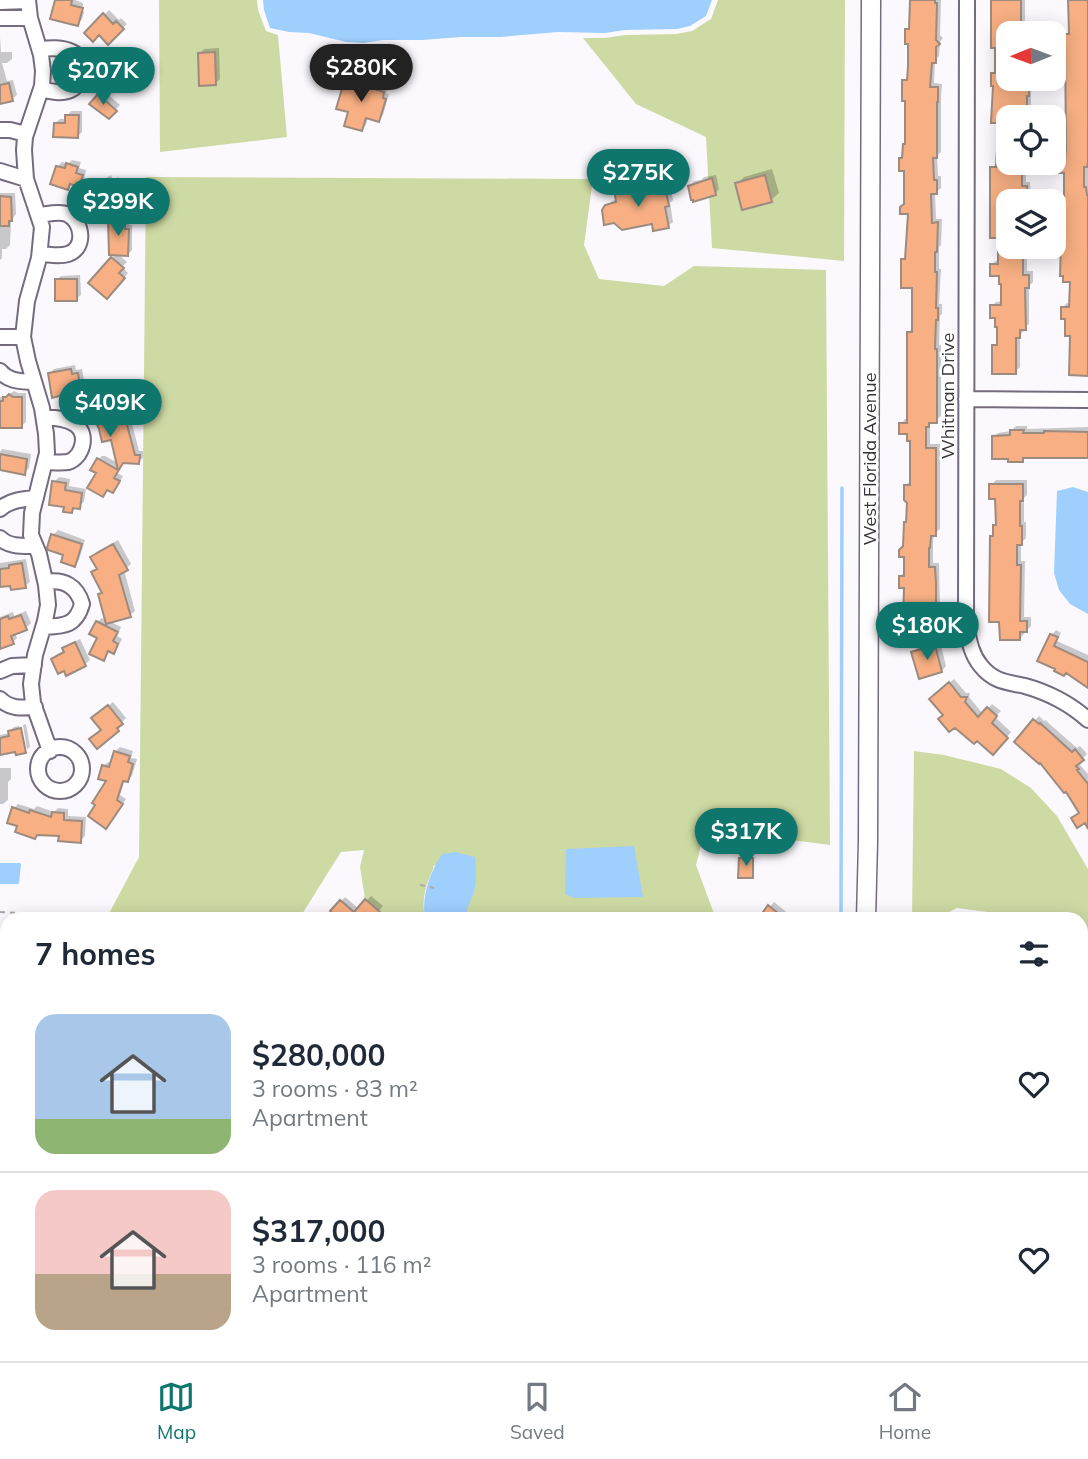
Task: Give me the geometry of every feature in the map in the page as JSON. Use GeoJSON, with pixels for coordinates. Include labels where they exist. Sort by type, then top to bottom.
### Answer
{"type":"FeatureCollection","features":[{"type":"Feature","properties":{"kind":"street","name":"West Florida Avenue"},"geometry":{"type":"LineString","coordinates":[[866,912],[871,0]]}},
{"type":"Feature","properties":{"kind":"street","name":"Whitman Drive"},"geometry":{"type":"LineString","coordinates":[[967,0],[966,625],[971,649],[982,667],[1001,682],[1026,686],[1050,695],[1088,720]]}},
{"type":"Feature","properties":{"kind":"street"},"geometry":{"type":"LineString","coordinates":[[0,2],[28,1],[43,71],[41,89],[26,134],[24,150],[26,179],[42,227],[40,254],[27,301],[23,337],[27,361],[44,418],[47,453],[32,513],[31,535],[46,582],[48,605],[31,684],[35,707],[50,751]]}},
{"type":"Feature","properties":{"kind":"street"},"geometry":{"type":"LineString","coordinates":[[0,18],[30,18]]}},
{"type":"Feature","properties":{"kind":"street"},"geometry":{"type":"LineString","coordinates":[[40,49],[58,48],[74,53],[83,65],[80,81],[75,87],[56,92],[41,89]]}},
{"type":"Feature","properties":{"kind":"street"},"geometry":{"type":"LineString","coordinates":[[0,130],[26,134]]}},
{"type":"Feature","properties":{"kind":"street"},"geometry":{"type":"LineString","coordinates":[[0,171],[26,179]]}},
{"type":"Feature","properties":{"kind":"street"},"geometry":{"type":"LineString","coordinates":[[39,215],[67,215],[78,224],[81,231],[77,247],[72,252],[40,254]]}},
{"type":"Feature","properties":{"kind":"street"},"geometry":{"type":"LineString","coordinates":[[0,337],[23,337]]}},
{"type":"Feature","properties":{"kind":"street"},"geometry":{"type":"LineString","coordinates":[[0,371],[7,378],[34,382]]}},
{"type":"Feature","properties":{"kind":"street"},"geometry":{"type":"LineString","coordinates":[[966,399],[1088,400]]}},
{"type":"Feature","properties":{"kind":"street"},"geometry":{"type":"LineString","coordinates":[[44,418],[59,419],[76,425],[82,439],[82,447],[75,459],[67,462],[45,462]]}},
{"type":"Feature","properties":{"kind":"street"},"geometry":{"type":"LineString","coordinates":[[0,509],[16,500],[36,498]]}},
{"type":"Feature","properties":{"kind":"street"},"geometry":{"type":"LineString","coordinates":[[0,538],[10,545],[36,546]]}},
{"type":"Feature","properties":{"kind":"street"},"geometry":{"type":"LineString","coordinates":[[44,627],[70,623],[82,604],[80,596],[69,584],[46,582]]}},
{"type":"Feature","properties":{"kind":"street"},"geometry":{"type":"LineString","coordinates":[[0,671],[12,666],[34,665]]}},
{"type":"Feature","properties":{"kind":"street"},"geometry":{"type":"LineString","coordinates":[[0,699],[17,708],[35,707]]}},
{"type":"Feature","properties":{"kind":"path"},"geometry":{"type":"LineString","coordinates":[[420,885],[434,888]]}},
{"type":"Feature","properties":{"kind":"green space"},"geometry":{"type":"Polygon","coordinates":[[[159,0],[257,0],[266,31],[278,35],[287,137],[160,152],[159,0]]]}},
{"type":"Feature","properties":{"kind":"green space"},"geometry":{"type":"Polygon","coordinates":[[[718,0],[845,0],[844,261],[712,248],[706,137],[636,104],[583,38],[692,31],[711,19],[718,0]]]}},
{"type":"Feature","properties":{"kind":"green space"},"geometry":{"type":"Polygon","coordinates":[[[146,177],[593,179],[584,245],[599,279],[664,286],[694,266],[826,270],[830,845],[705,829],[696,865],[713,912],[467,912],[474,891],[434,865],[424,895],[424,912],[380,912],[365,899],[360,867],[364,850],[341,852],[303,912],[110,912],[139,857],[146,177]]]}},
{"type":"Feature","properties":{"kind":"green space"},"geometry":{"type":"Polygon","coordinates":[[[914,751],[944,755],[1001,769],[1031,788],[1057,816],[1088,869],[1088,912],[988,912],[957,908],[949,912],[912,912],[914,751]]]}},
{"type":"Feature","properties":{"kind":"water"},"geometry":{"type":"Polygon","coordinates":[[[263,0],[712,0],[706,16],[690,26],[677,29],[605,33],[558,32],[364,43],[270,28],[263,0]]]}},
{"type":"Feature","properties":{"kind":"water"},"geometry":{"type":"Polygon","coordinates":[[[651,161],[659,168],[657,177],[653,177],[651,185],[645,187],[638,166],[651,161]]]}},
{"type":"Feature","properties":{"kind":"water"},"geometry":{"type":"Polygon","coordinates":[[[1073,487],[1088,492],[1088,614],[1070,604],[1059,590],[1054,573],[1057,491],[1073,487]]]}},
{"type":"Feature","properties":{"kind":"water"},"geometry":{"type":"Polygon","coordinates":[[[634,846],[643,897],[574,898],[565,894],[566,849],[634,846]]]}},
{"type":"Feature","properties":{"kind":"water"},"geometry":{"type":"Polygon","coordinates":[[[455,852],[475,857],[475,888],[467,912],[424,912],[425,894],[442,854],[455,852]]]}},
{"type":"Feature","properties":{"kind":"water"},"geometry":{"type":"Polygon","coordinates":[[[0,863],[21,864],[19,884],[0,884],[0,863]]]}},
{"type":"Feature","properties":{"kind":"building"},"geometry":{"type":"Polygon","coordinates":[[[55,0],[72,0],[71,5],[83,8],[78,26],[50,19],[55,0]]]}},
{"type":"Feature","properties":{"kind":"building"},"geometry":{"type":"Polygon","coordinates":[[[910,0],[935,0],[936,40],[940,44],[936,47],[936,63],[932,63],[930,87],[938,87],[937,158],[933,158],[937,194],[931,194],[932,223],[938,222],[935,252],[938,308],[935,349],[937,423],[929,423],[929,427],[926,427],[926,448],[936,448],[936,536],[931,536],[929,548],[929,567],[935,567],[936,583],[933,635],[907,635],[907,619],[903,619],[904,588],[899,588],[899,576],[904,576],[904,557],[899,557],[899,550],[903,546],[906,522],[904,485],[910,485],[910,441],[907,441],[907,434],[899,434],[899,423],[907,423],[907,332],[912,332],[912,288],[901,288],[901,259],[905,259],[908,214],[900,214],[900,207],[904,204],[904,171],[899,171],[899,158],[902,158],[905,144],[902,80],[907,80],[908,44],[905,44],[905,29],[909,29],[910,0]]]}},
{"type":"Feature","properties":{"kind":"building"},"geometry":{"type":"Polygon","coordinates":[[[991,0],[1021,0],[1021,21],[996,21],[996,91],[1029,91],[1029,96],[1027,105],[996,105],[996,123],[991,123],[991,73],[995,73],[995,48],[991,48],[991,0]]]}},
{"type":"Feature","properties":{"kind":"building"},"geometry":{"type":"Polygon","coordinates":[[[1068,0],[1088,0],[1088,162],[1087,167],[1084,167],[1084,187],[1088,195],[1088,376],[1069,375],[1070,336],[1065,336],[1065,319],[1061,319],[1061,307],[1069,307],[1070,282],[1063,282],[1063,276],[1060,276],[1060,259],[1066,259],[1064,175],[1066,34],[1069,34],[1068,0]]]}},
{"type":"Feature","properties":{"kind":"building"},"geometry":{"type":"Polygon","coordinates":[[[103,13],[113,24],[116,21],[124,29],[108,45],[99,35],[93,42],[84,33],[103,13]]]}},
{"type":"Feature","properties":{"kind":"building"},"geometry":{"type":"Polygon","coordinates":[[[215,52],[216,85],[199,86],[198,53],[215,52]]]}},
{"type":"Feature","properties":{"kind":"building"},"geometry":{"type":"Polygon","coordinates":[[[346,79],[371,83],[374,89],[384,92],[383,98],[386,99],[379,122],[366,118],[362,131],[344,126],[348,112],[336,109],[346,79]]]}},
{"type":"Feature","properties":{"kind":"building"},"geometry":{"type":"Polygon","coordinates":[[[9,83],[13,101],[0,104],[0,85],[9,83]]]}},
{"type":"Feature","properties":{"kind":"building"},"geometry":{"type":"Polygon","coordinates":[[[98,94],[117,111],[109,119],[89,104],[98,94]]]}},
{"type":"Feature","properties":{"kind":"building"},"geometry":{"type":"Polygon","coordinates":[[[65,115],[79,115],[78,138],[53,137],[54,123],[65,123],[65,115]]]}},
{"type":"Feature","properties":{"kind":"building"},"geometry":{"type":"Polygon","coordinates":[[[66,163],[78,167],[76,173],[83,175],[79,187],[70,184],[68,190],[50,184],[56,166],[65,168],[66,163]]]}},
{"type":"Feature","properties":{"kind":"building"},"geometry":{"type":"Polygon","coordinates":[[[990,167],[996,167],[996,175],[1022,175],[1022,186],[1027,186],[1027,189],[996,189],[996,238],[990,238],[990,167]]]}},
{"type":"Feature","properties":{"kind":"building"},"geometry":{"type":"Polygon","coordinates":[[[765,175],[772,202],[742,210],[735,183],[765,175]]]}},
{"type":"Feature","properties":{"kind":"building"},"geometry":{"type":"Polygon","coordinates":[[[712,178],[716,195],[693,202],[688,186],[712,178]]]}},
{"type":"Feature","properties":{"kind":"building"},"geometry":{"type":"Polygon","coordinates":[[[106,179],[108,183],[113,180],[120,192],[115,196],[119,203],[96,217],[90,205],[107,195],[87,189],[106,179]]]}},
{"type":"Feature","properties":{"kind":"building"},"geometry":{"type":"Polygon","coordinates":[[[665,187],[669,206],[665,207],[669,228],[653,231],[652,224],[622,230],[614,223],[604,225],[602,210],[605,205],[616,202],[615,195],[619,189],[628,188],[634,193],[665,187]]]}},
{"type":"Feature","properties":{"kind":"building"},"geometry":{"type":"Polygon","coordinates":[[[0,196],[11,197],[12,221],[9,221],[9,226],[0,226],[0,196]]]}},
{"type":"Feature","properties":{"kind":"building"},"geometry":{"type":"Polygon","coordinates":[[[108,219],[125,219],[125,229],[129,229],[128,256],[109,255],[108,219]]]}},
{"type":"Feature","properties":{"kind":"building"},"geometry":{"type":"Polygon","coordinates":[[[111,257],[124,268],[119,273],[125,278],[107,299],[88,283],[111,257]]]}},
{"type":"Feature","properties":{"kind":"building"},"geometry":{"type":"Polygon","coordinates":[[[998,259],[1023,259],[1023,275],[1029,275],[1029,288],[1025,288],[1026,330],[1020,330],[1020,338],[1016,338],[1016,374],[992,374],[992,345],[997,345],[997,327],[995,318],[990,318],[990,305],[1001,305],[1001,284],[999,276],[990,276],[990,264],[998,264],[998,259]]]}},
{"type":"Feature","properties":{"kind":"building"},"geometry":{"type":"Polygon","coordinates":[[[55,279],[77,279],[77,301],[55,301],[55,279]]]}},
{"type":"Feature","properties":{"kind":"building"},"geometry":{"type":"Polygon","coordinates":[[[71,369],[72,374],[78,373],[81,390],[52,398],[48,373],[71,369]]]}},
{"type":"Feature","properties":{"kind":"building"},"geometry":{"type":"Polygon","coordinates":[[[110,384],[126,421],[135,455],[140,455],[139,464],[123,463],[114,478],[120,481],[113,493],[107,490],[103,497],[87,488],[96,473],[90,470],[97,458],[118,470],[111,440],[102,442],[86,394],[110,384]]]}},
{"type":"Feature","properties":{"kind":"building"},"geometry":{"type":"Polygon","coordinates":[[[9,394],[22,397],[22,428],[0,428],[0,401],[9,394]]]}},
{"type":"Feature","properties":{"kind":"building"},"geometry":{"type":"Polygon","coordinates":[[[1010,430],[1024,430],[1023,433],[1088,432],[1088,458],[1023,458],[1023,462],[992,459],[992,436],[1010,435],[1010,430]]]}},
{"type":"Feature","properties":{"kind":"building"},"geometry":{"type":"Polygon","coordinates":[[[0,454],[27,459],[25,475],[0,470],[0,454]]]}},
{"type":"Feature","properties":{"kind":"building"},"geometry":{"type":"Polygon","coordinates":[[[52,481],[66,483],[65,490],[82,493],[80,509],[73,508],[72,513],[63,512],[64,507],[49,505],[52,481]]]}},
{"type":"Feature","properties":{"kind":"building"},"geometry":{"type":"Polygon","coordinates":[[[989,484],[1023,484],[1023,501],[1020,501],[1022,545],[1017,545],[1017,565],[1021,565],[1020,621],[1027,621],[1027,632],[1020,632],[1020,640],[1000,640],[999,622],[989,622],[990,536],[993,536],[993,525],[996,525],[995,499],[989,499],[989,484]]]}},
{"type":"Feature","properties":{"kind":"building"},"geometry":{"type":"Polygon","coordinates":[[[51,534],[82,544],[75,567],[61,562],[63,555],[48,550],[51,534]]]}},
{"type":"Feature","properties":{"kind":"building"},"geometry":{"type":"Polygon","coordinates":[[[113,544],[128,570],[119,575],[131,617],[106,624],[98,594],[102,593],[91,572],[97,569],[90,557],[113,544]]]}},
{"type":"Feature","properties":{"kind":"building"},"geometry":{"type":"Polygon","coordinates":[[[22,563],[26,588],[11,590],[10,586],[0,587],[0,569],[22,563]]]}},
{"type":"Feature","properties":{"kind":"building"},"geometry":{"type":"Polygon","coordinates":[[[21,615],[27,630],[11,636],[14,644],[0,649],[0,619],[21,615]]]}},
{"type":"Feature","properties":{"kind":"building"},"geometry":{"type":"Polygon","coordinates":[[[96,621],[118,632],[113,641],[118,644],[114,654],[108,651],[104,661],[89,654],[97,638],[89,634],[96,621]]]}},
{"type":"Feature","properties":{"kind":"building"},"geometry":{"type":"Polygon","coordinates":[[[1050,634],[1058,637],[1054,646],[1088,662],[1088,688],[1066,673],[1064,676],[1037,661],[1050,634]]]}},
{"type":"Feature","properties":{"kind":"building"},"geometry":{"type":"Polygon","coordinates":[[[75,642],[86,666],[66,676],[64,671],[58,674],[51,659],[64,652],[62,648],[75,642]]]}},
{"type":"Feature","properties":{"kind":"building"},"geometry":{"type":"Polygon","coordinates":[[[935,645],[942,672],[919,679],[911,652],[935,645]]]}},
{"type":"Feature","properties":{"kind":"building"},"geometry":{"type":"Polygon","coordinates":[[[949,682],[961,697],[967,697],[965,702],[978,717],[987,707],[997,716],[992,723],[1008,738],[993,755],[977,741],[974,744],[955,728],[949,732],[938,719],[943,715],[929,699],[949,682]]]}},
{"type":"Feature","properties":{"kind":"building"},"geometry":{"type":"Polygon","coordinates":[[[108,705],[123,724],[117,728],[119,731],[97,749],[89,739],[101,730],[91,718],[108,705]]]}},
{"type":"Feature","properties":{"kind":"building"},"geometry":{"type":"Polygon","coordinates":[[[1033,719],[1072,752],[1075,749],[1084,760],[1076,766],[1088,784],[1088,829],[1085,823],[1077,828],[1071,818],[1079,813],[1066,792],[1064,793],[1040,763],[1014,742],[1033,719]]]}},
{"type":"Feature","properties":{"kind":"building"},"geometry":{"type":"Polygon","coordinates":[[[21,728],[26,753],[0,755],[0,738],[9,736],[8,731],[21,728]]]}},
{"type":"Feature","properties":{"kind":"building"},"geometry":{"type":"Polygon","coordinates":[[[114,751],[130,756],[128,762],[133,764],[128,782],[123,781],[117,800],[123,804],[106,829],[88,816],[95,805],[92,803],[106,781],[98,779],[102,765],[109,767],[114,751]]]}},
{"type":"Feature","properties":{"kind":"building"},"geometry":{"type":"Polygon","coordinates":[[[12,807],[51,817],[52,812],[64,813],[64,820],[82,821],[81,843],[58,841],[59,836],[37,835],[35,839],[15,832],[17,826],[7,823],[12,807]]]}},
{"type":"Feature","properties":{"kind":"building"},"geometry":{"type":"Polygon","coordinates":[[[739,858],[753,858],[753,878],[738,878],[739,858]]]}},
{"type":"Feature","properties":{"kind":"building"},"geometry":{"type":"Polygon","coordinates":[[[365,899],[380,912],[354,912],[365,899]]]}},
{"type":"Feature","properties":{"kind":"building"},"geometry":{"type":"Polygon","coordinates":[[[340,900],[354,912],[330,911],[340,900]]]}},
{"type":"Feature","properties":{"kind":"building"},"geometry":{"type":"Polygon","coordinates":[[[768,905],[776,912],[763,912],[768,905]]]}},
{"type":"Feature","properties":{"kind":"waterway"},"geometry":{"type":"LineString","coordinates":[[841,912],[842,488]]}}]}
